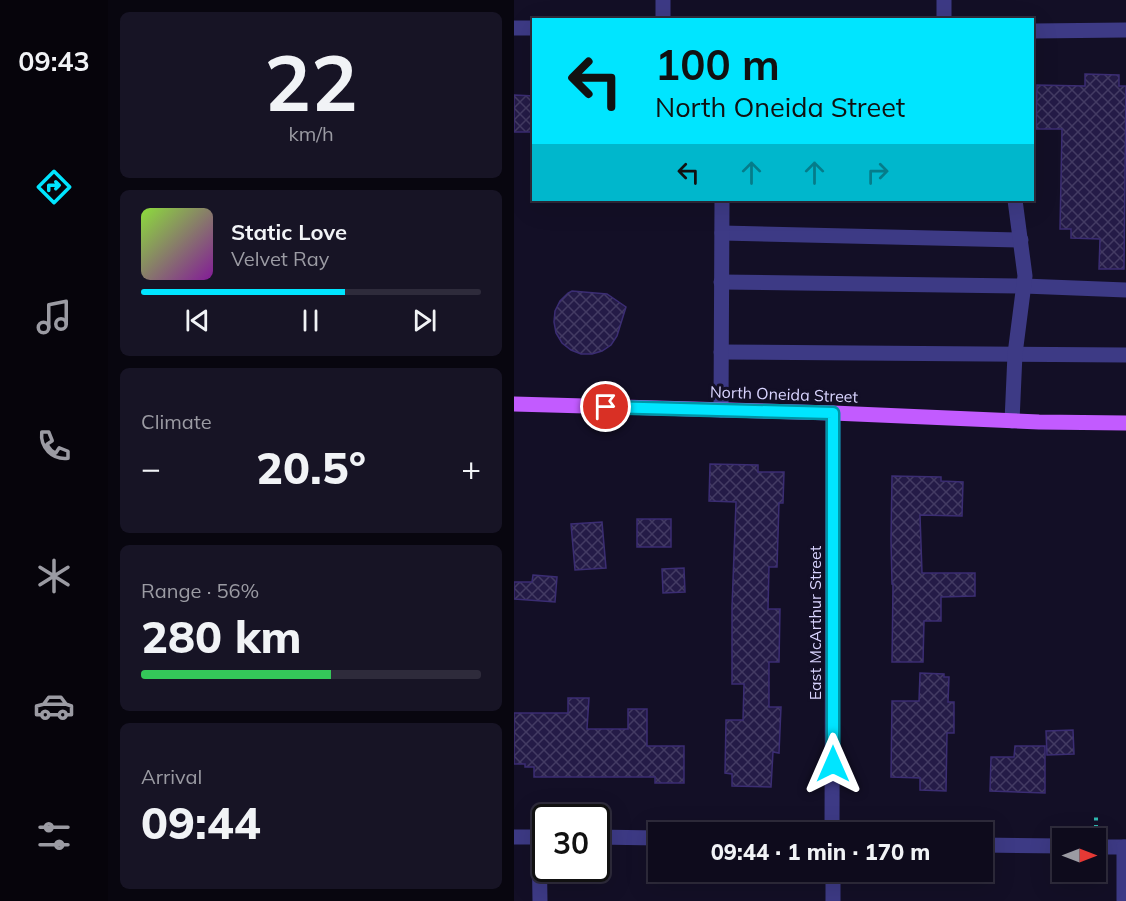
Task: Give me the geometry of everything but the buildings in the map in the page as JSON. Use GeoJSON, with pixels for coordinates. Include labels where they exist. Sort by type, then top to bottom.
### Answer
{"type":"FeatureCollection","features":[{"type":"Feature","properties":{"kind":"main road","name":"North Oneida Street"},"geometry":{"type":"LineString","coordinates":[[514,404],[1126,423]]}},
{"type":"Feature","properties":{"kind":"street"},"geometry":{"type":"LineString","coordinates":[[663,0],[663,18]]}},
{"type":"Feature","properties":{"kind":"street"},"geometry":{"type":"LineString","coordinates":[[944,0],[944,18]]}},
{"type":"Feature","properties":{"kind":"street"},"geometry":{"type":"LineString","coordinates":[[514,28],[532,28]]}},
{"type":"Feature","properties":{"kind":"street"},"geometry":{"type":"LineString","coordinates":[[1034,31],[1126,30]]}},
{"type":"Feature","properties":{"kind":"street"},"geometry":{"type":"LineString","coordinates":[[721,410],[722,201]]}},
{"type":"Feature","properties":{"kind":"street"},"geometry":{"type":"LineString","coordinates":[[1012,421],[1015,354],[1026,276],[1015,201]]}},
{"type":"Feature","properties":{"kind":"street"},"geometry":{"type":"LineString","coordinates":[[722,234],[1021,240]]}},
{"type":"Feature","properties":{"kind":"street"},"geometry":{"type":"LineString","coordinates":[[721,282],[1024,286],[1126,290]]}},
{"type":"Feature","properties":{"kind":"street"},"geometry":{"type":"LineString","coordinates":[[721,352],[1126,355]]}},
{"type":"Feature","properties":{"kind":"street","name":"East McArthur Street"},"geometry":{"type":"LineString","coordinates":[[832,822],[833,413]]}},
{"type":"Feature","properties":{"kind":"street"},"geometry":{"type":"LineString","coordinates":[[514,837],[532,837]]}},
{"type":"Feature","properties":{"kind":"street"},"geometry":{"type":"LineString","coordinates":[[610,837],[648,838]]}},
{"type":"Feature","properties":{"kind":"street"},"geometry":{"type":"LineString","coordinates":[[993,845],[1052,846]]}},
{"type":"Feature","properties":{"kind":"street"},"geometry":{"type":"LineString","coordinates":[[1106,846],[1125,847],[1124,901]]}},
{"type":"Feature","properties":{"kind":"street"},"geometry":{"type":"LineString","coordinates":[[540,901],[541,882]]}},
{"type":"Feature","properties":{"kind":"street"},"geometry":{"type":"LineString","coordinates":[[832,901],[833,882]]}},
{"type":"Feature","properties":{"kind":"route"},"geometry":{"type":"LineString","coordinates":[[606,407],[833,413],[833,764]]}}]}
